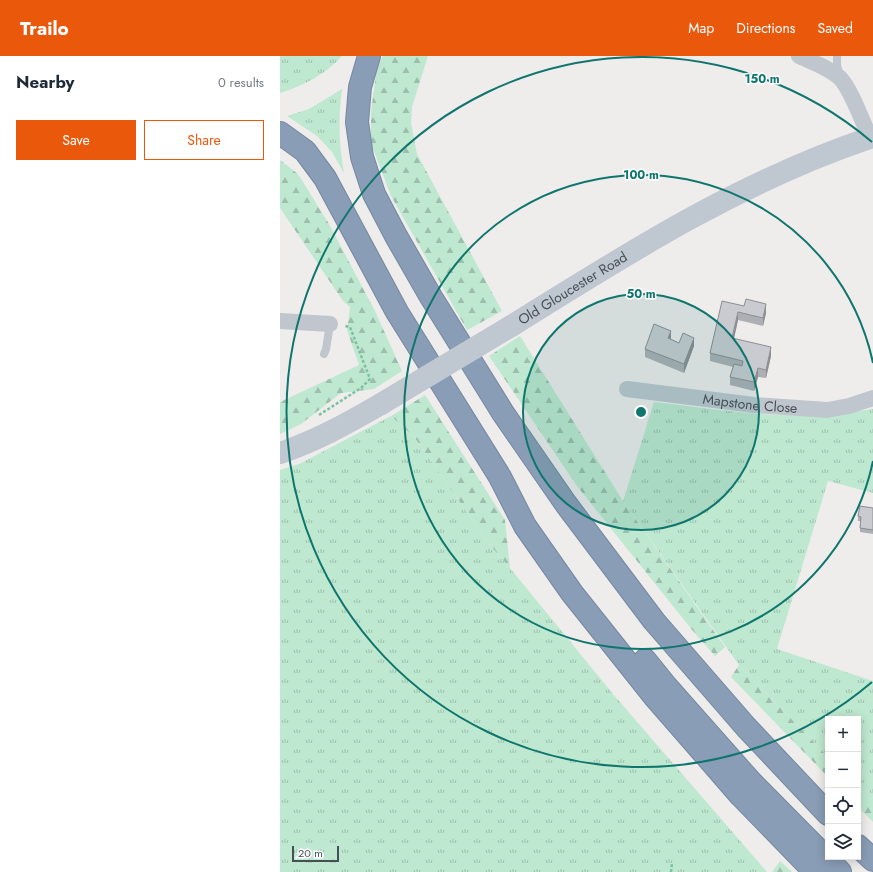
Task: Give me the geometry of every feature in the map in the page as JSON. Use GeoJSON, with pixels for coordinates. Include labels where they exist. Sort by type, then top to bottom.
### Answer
{"type":"FeatureCollection","features":[{"type":"Feature","properties":{"kind":"highway"},"geometry":{"type":"LineString","coordinates":[[369,56],[360,87],[357,122],[362,157],[374,194],[431,297],[503,413],[566,504],[654,621],[746,727],[825,811]]}},
{"type":"Feature","properties":{"kind":"highway"},"geometry":{"type":"LineString","coordinates":[[280,133],[305,151],[325,178],[397,312],[500,477],[525,526],[572,593],[649,690],[741,796],[815,872]]}},
{"type":"Feature","properties":{"kind":"highway"},"geometry":{"type":"LineString","coordinates":[[500,477],[535,520],[581,582],[666,686],[751,782],[840,872]]}},
{"type":"Feature","properties":{"kind":"highway"},"geometry":{"type":"LineString","coordinates":[[861,849],[873,860]]}},
{"type":"Feature","properties":{"kind":"main road","name":"Old Gloucester Road"},"geometry":{"type":"LineString","coordinates":[[280,453],[336,430],[603,268],[703,211],[763,181],[872,138]]}},
{"type":"Feature","properties":{"kind":"street"},"geometry":{"type":"LineString","coordinates":[[799,56],[830,70],[841,78],[872,138]]}},
{"type":"Feature","properties":{"kind":"street"},"geometry":{"type":"LineString","coordinates":[[280,321],[330,324]]}},
{"type":"Feature","properties":{"kind":"street","name":"Mapstone Close"},"geometry":{"type":"LineString","coordinates":[[627,389],[754,405],[827,410],[849,406],[873,398]]}},
{"type":"Feature","properties":{"kind":"lane"},"geometry":{"type":"LineString","coordinates":[[838,56],[837,65],[841,78]]}},
{"type":"Feature","properties":{"kind":"lane"},"geometry":{"type":"LineString","coordinates":[[324,354],[330,324]]}},
{"type":"Feature","properties":{"kind":"path"},"geometry":{"type":"LineString","coordinates":[[318,416],[361,388],[370,379],[350,327],[330,324]]}},
{"type":"Feature","properties":{"kind":"path"},"geometry":{"type":"LineString","coordinates":[[671,872],[672,863]]}},
{"type":"Feature","properties":{"kind":"green space"},"geometry":{"type":"Polygon","coordinates":[[[280,56],[342,56],[314,79],[280,93],[280,56]]]}},
{"type":"Feature","properties":{"kind":"green space"},"geometry":{"type":"Polygon","coordinates":[[[383,56],[428,56],[412,107],[411,123],[417,154],[502,311],[467,330],[391,196],[371,143],[371,112],[377,66],[383,56]]]}},
{"type":"Feature","properties":{"kind":"green space"},"geometry":{"type":"Polygon","coordinates":[[[342,89],[340,131],[344,173],[332,152],[317,136],[287,116],[309,109],[342,89]]]}},
{"type":"Feature","properties":{"kind":"green space"},"geometry":{"type":"Polygon","coordinates":[[[280,160],[298,174],[329,224],[375,311],[402,371],[374,389],[341,393],[301,424],[280,434],[280,402],[359,365],[347,330],[350,307],[343,301],[280,208],[280,160]]]}},
{"type":"Feature","properties":{"kind":"green space"},"geometry":{"type":"Polygon","coordinates":[[[520,336],[623,501],[725,647],[715,656],[693,631],[577,486],[489,356],[520,336]]]}},
{"type":"Feature","properties":{"kind":"green space"},"geometry":{"type":"Polygon","coordinates":[[[425,395],[505,520],[510,568],[490,545],[415,438],[391,416],[425,395]]]}},
{"type":"Feature","properties":{"kind":"green space"},"geometry":{"type":"Polygon","coordinates":[[[654,402],[733,412],[773,415],[828,414],[873,409],[873,493],[828,481],[777,649],[873,681],[873,797],[870,800],[861,791],[861,716],[825,716],[825,754],[739,665],[623,501],[654,402]]]}},
{"type":"Feature","properties":{"kind":"green space"},"geometry":{"type":"Polygon","coordinates":[[[391,416],[415,438],[490,545],[613,694],[767,872],[280,872],[280,470],[299,464],[391,416]]]}},
{"type":"Feature","properties":{"kind":"green space"},"geometry":{"type":"Polygon","coordinates":[[[739,665],[825,754],[825,774],[731,677],[739,665]]]}},
{"type":"Feature","properties":{"kind":"green space"},"geometry":{"type":"Polygon","coordinates":[[[861,791],[870,800],[873,797],[873,822],[861,810],[861,791]]]}},
{"type":"Feature","properties":{"kind":"green space"},"geometry":{"type":"Polygon","coordinates":[[[780,861],[792,872],[772,872],[780,861]]]}},
{"type":"Feature","properties":{"kind":"building"},"geometry":{"type":"Polygon","coordinates":[[[746,299],[766,304],[763,318],[738,312],[732,338],[771,347],[766,370],[758,368],[754,382],[730,377],[734,364],[742,366],[743,361],[710,353],[722,301],[744,306],[746,299]]]}},
{"type":"Feature","properties":{"kind":"building"},"geometry":{"type":"Polygon","coordinates":[[[654,324],[671,331],[668,338],[679,343],[683,333],[694,338],[684,364],[645,349],[654,324]]]}},
{"type":"Feature","properties":{"kind":"building"},"geometry":{"type":"Polygon","coordinates":[[[860,506],[873,508],[873,530],[860,528],[861,517],[858,516],[860,506]]]}}]}
